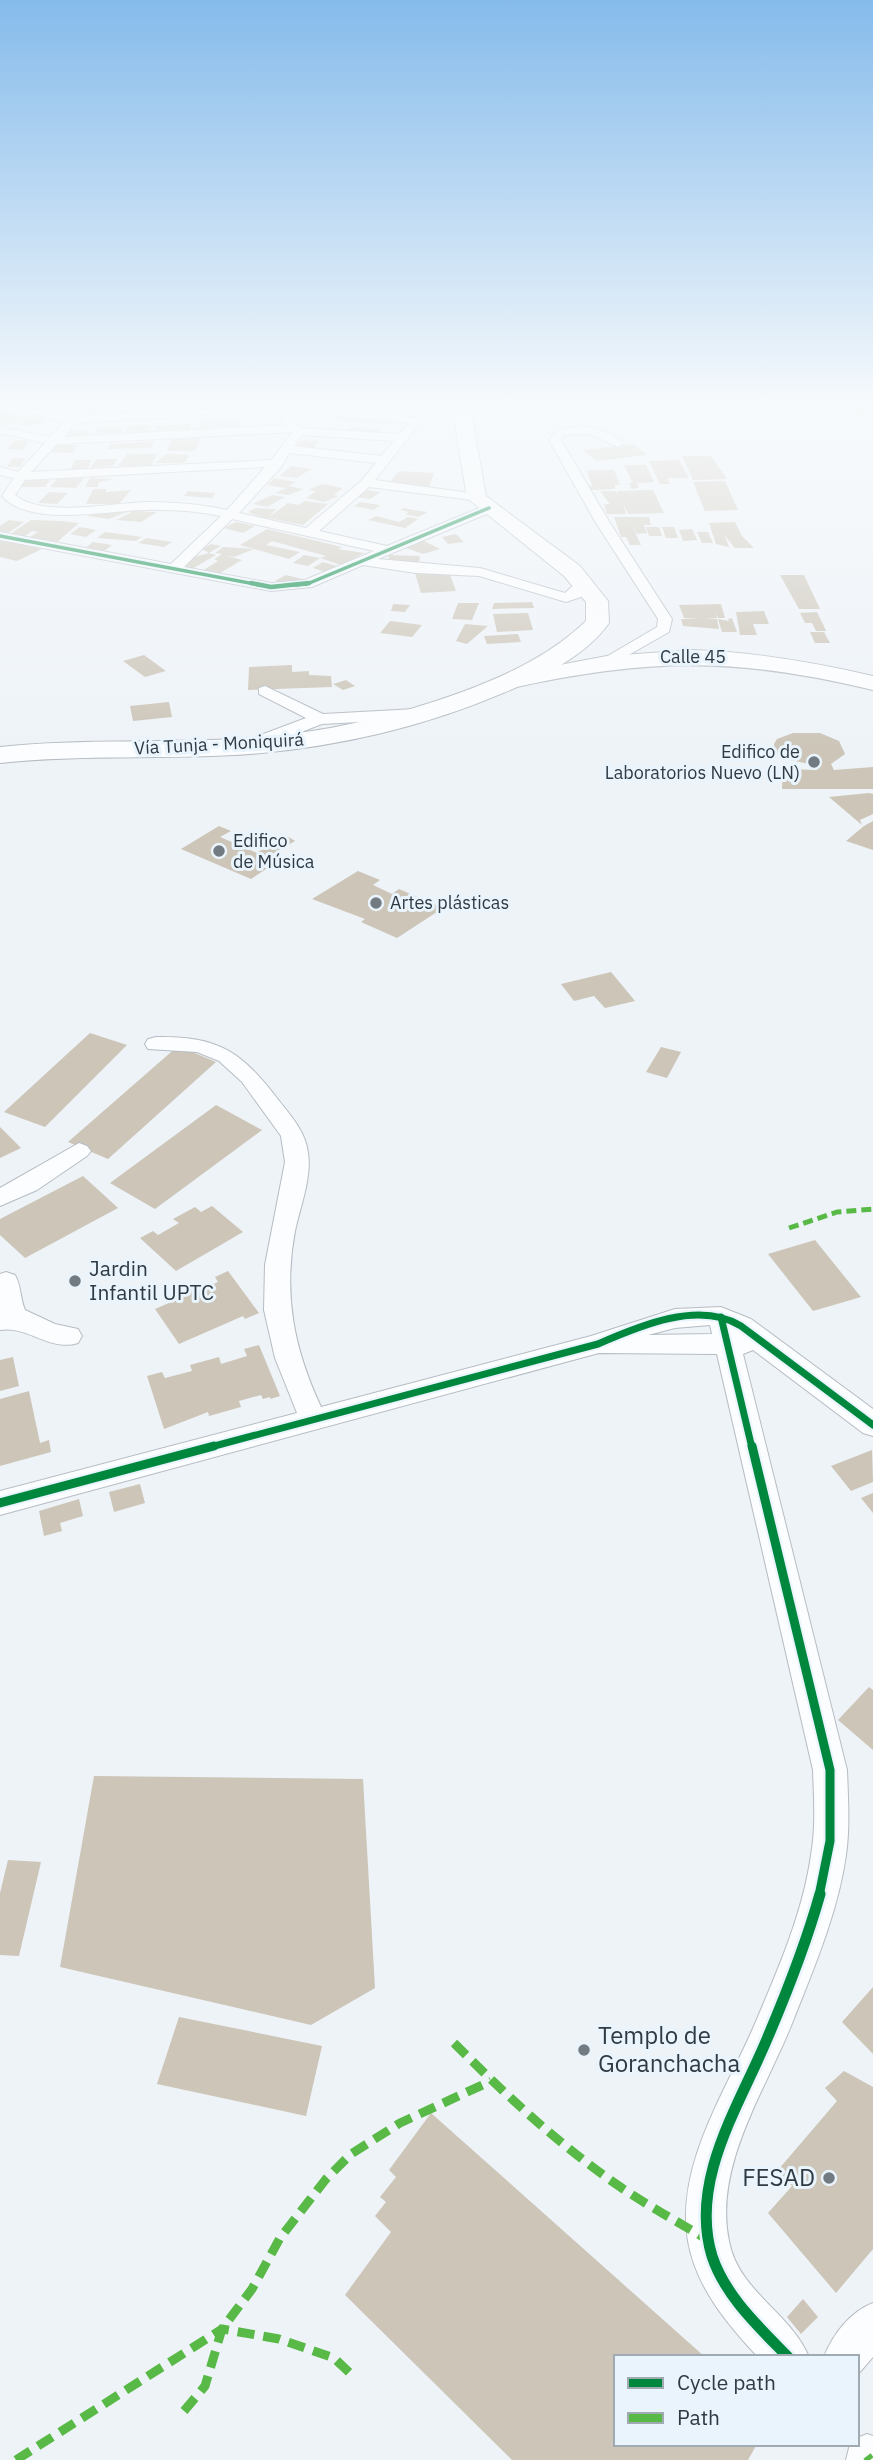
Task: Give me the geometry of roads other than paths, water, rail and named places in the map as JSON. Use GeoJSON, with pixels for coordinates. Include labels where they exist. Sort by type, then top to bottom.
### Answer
{"type":"FeatureCollection","features":[{"type":"Feature","properties":{"kind":"main road","name":"Vía Tunja - Moniquirá"},"geometry":{"type":"LineString","coordinates":[[0,755],[39,751],[248,746],[366,730],[431,713],[512,681],[568,648],[597,623],[597,601],[572,571],[506,521]]}},
{"type":"Feature","properties":{"kind":"street"},"geometry":{"type":"LineString","coordinates":[[175,568],[225,521]]}},
{"type":"Feature","properties":{"kind":"street"},"geometry":{"type":"LineString","coordinates":[[256,521],[387,550]]}},
{"type":"Feature","properties":{"kind":"street"},"geometry":{"type":"LineString","coordinates":[[308,533],[322,521]]}},
{"type":"Feature","properties":{"kind":"street"},"geometry":{"type":"LineString","coordinates":[[0,536],[271,587],[290,588],[387,550],[447,521]]}},
{"type":"Feature","properties":{"kind":"street"},"geometry":{"type":"LineString","coordinates":[[602,521],[664,619],[664,629],[611,660]]}},
{"type":"Feature","properties":{"kind":"street"},"geometry":{"type":"LineString","coordinates":[[360,561],[416,569],[480,572],[566,598],[576,594],[583,584]]}},
{"type":"Feature","properties":{"kind":"street","name":"Calle 45"},"geometry":{"type":"LineString","coordinates":[[512,681],[611,660],[675,655],[759,659],[814,667],[873,683]]}},
{"type":"Feature","properties":{"kind":"street"},"geometry":{"type":"LineString","coordinates":[[265,691],[320,719]]}},
{"type":"Feature","properties":{"kind":"street"},"geometry":{"type":"LineString","coordinates":[[248,746],[320,719],[431,713]]}},
{"type":"Feature","properties":{"kind":"street"},"geometry":{"type":"LineString","coordinates":[[156,1044],[192,1044],[221,1051],[236,1060],[292,1133],[297,1156],[276,1261],[276,1295],[285,1355],[314,1420]]}},
{"type":"Feature","properties":{"kind":"street"},"geometry":{"type":"LineString","coordinates":[[0,1198],[29,1184],[79,1151]]}},
{"type":"Feature","properties":{"kind":"street"},"geometry":{"type":"LineString","coordinates":[[6,1281],[7,1319],[50,1333],[69,1336]]}},
{"type":"Feature","properties":{"kind":"street"},"geometry":{"type":"LineString","coordinates":[[724,1330],[830,1770],[832,1819],[827,1864],[768,2038],[714,2166],[705,2202],[708,2239],[717,2270],[733,2298],[786,2355]]}},
{"type":"Feature","properties":{"kind":"street"},"geometry":{"type":"LineString","coordinates":[[0,1503],[597,1345],[724,1330],[768,1348],[808,1372],[873,1425]]}},
{"type":"Feature","properties":{"kind":"street"},"geometry":{"type":"LineString","coordinates":[[847,2355],[873,2324]]}},
{"type":"Feature","properties":{"kind":"place","name":"Edifico de Laboratorios Nuevo (LN)"},"geometry":{"type":"Point","coordinates":[814,762]}},
{"type":"Feature","properties":{"kind":"place","name":"Edifico de Música"},"geometry":{"type":"Point","coordinates":[219,851]}},
{"type":"Feature","properties":{"kind":"place","name":"Artes plásticas"},"geometry":{"type":"Point","coordinates":[376,903]}},
{"type":"Feature","properties":{"kind":"place","name":"Jardin Infantil UPTC"},"geometry":{"type":"Point","coordinates":[75,1281]}},
{"type":"Feature","properties":{"kind":"place","name":"Templo de Goranchacha"},"geometry":{"type":"Point","coordinates":[584,2050]}},
{"type":"Feature","properties":{"kind":"place","name":"FESAD"},"geometry":{"type":"Point","coordinates":[829,2178]}}]}
